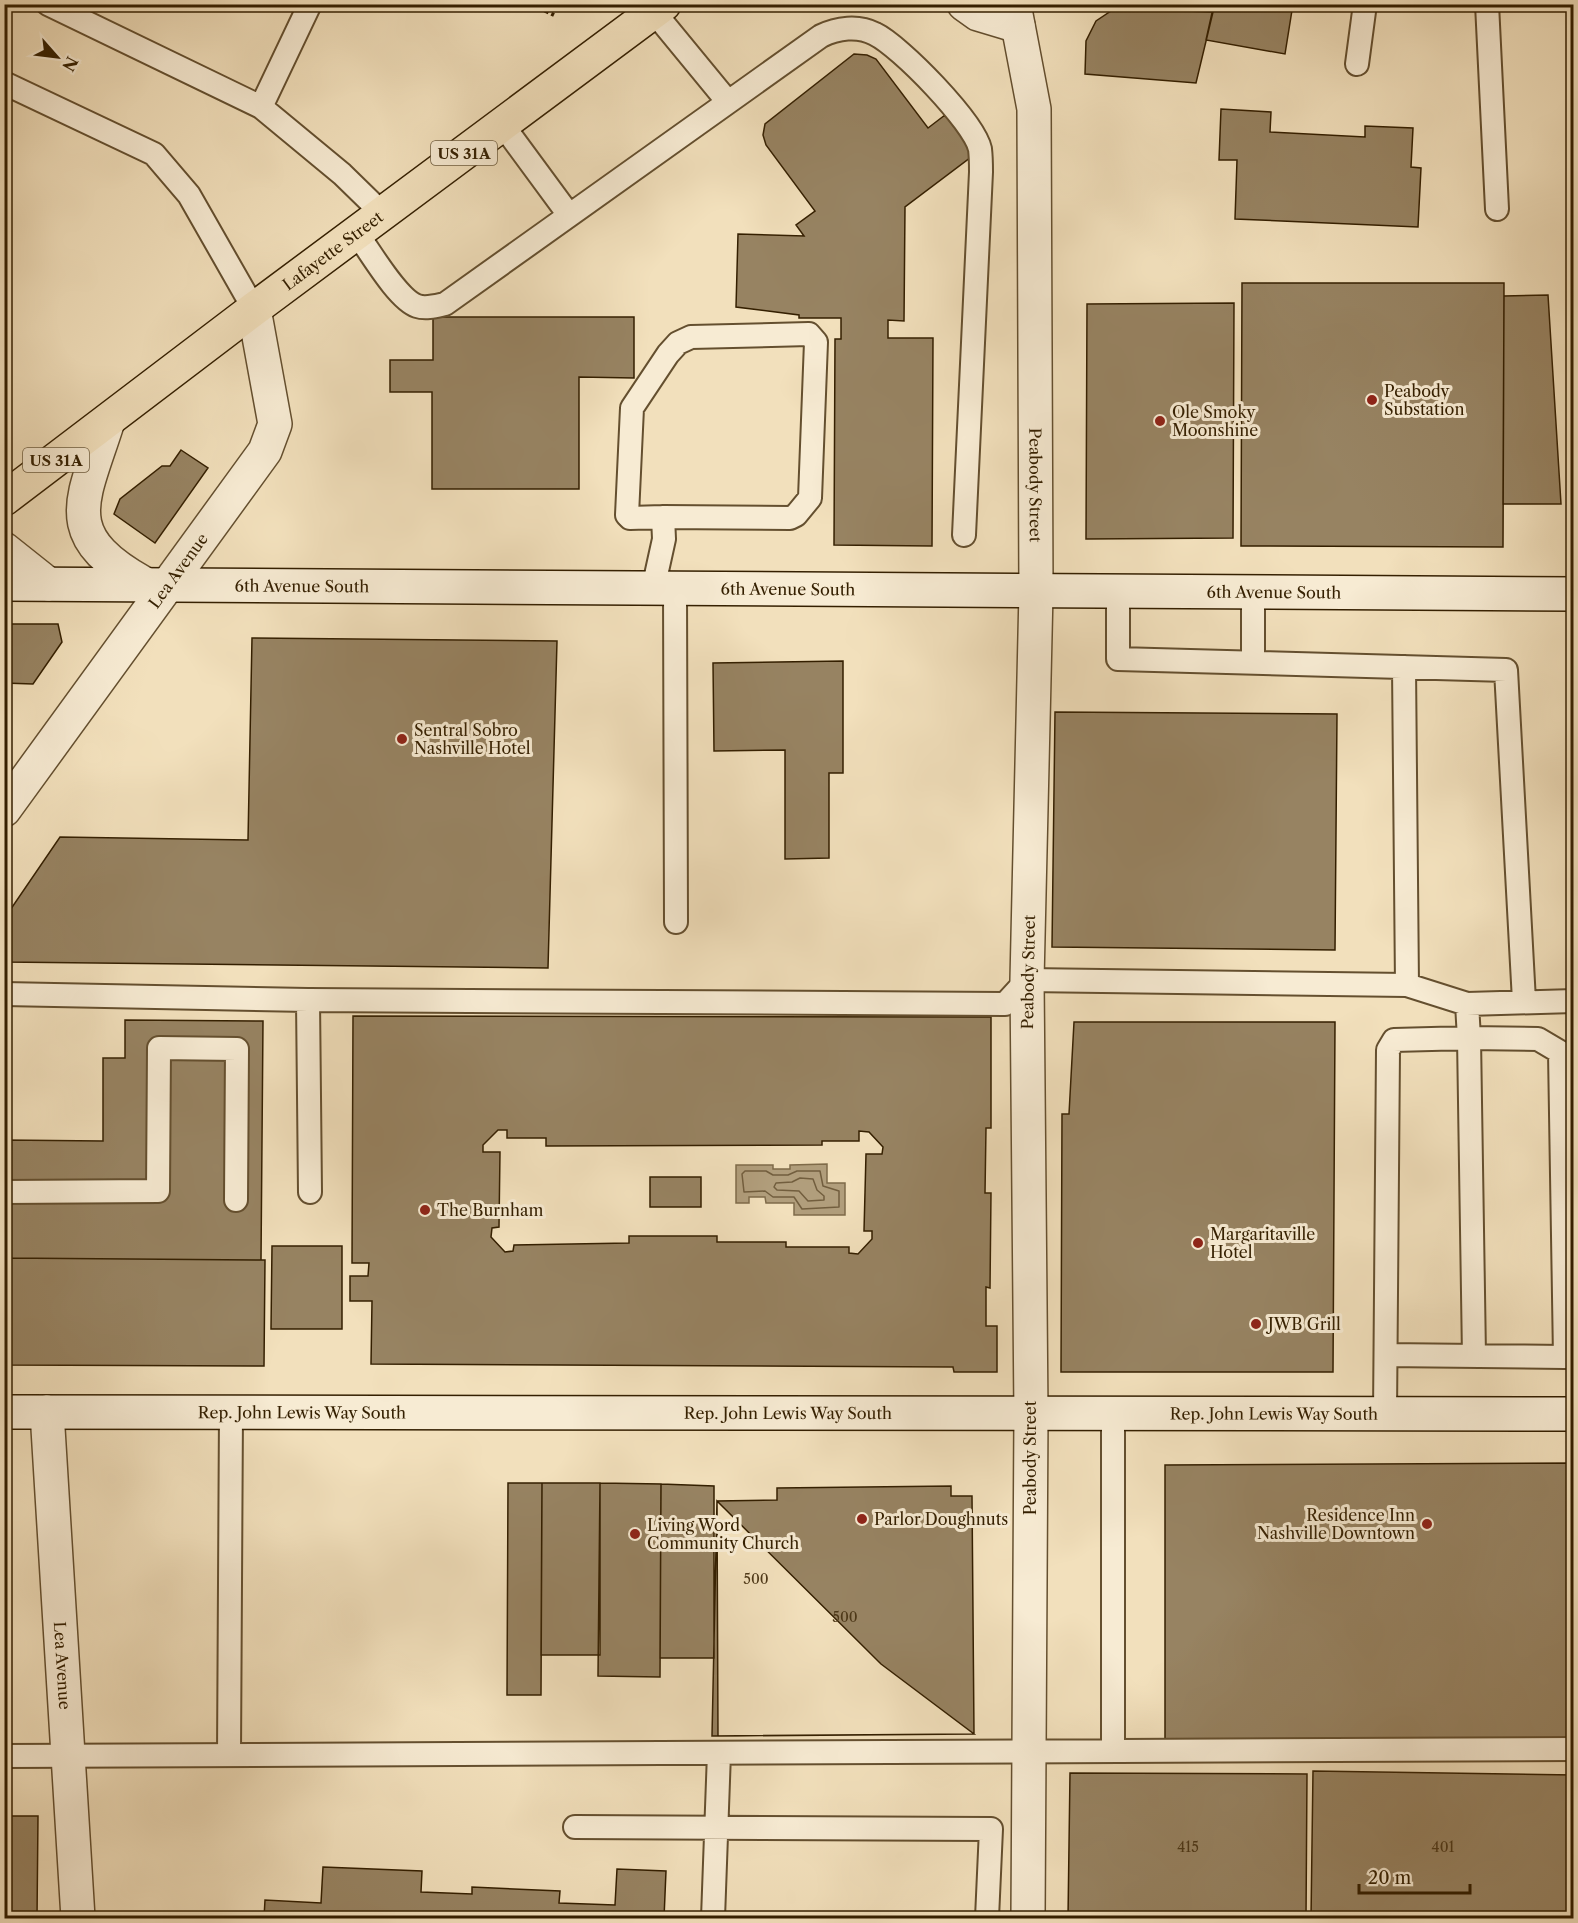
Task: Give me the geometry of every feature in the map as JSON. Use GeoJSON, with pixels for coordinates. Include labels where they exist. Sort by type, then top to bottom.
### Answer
{"type":"FeatureCollection","features":[{"type":"Feature","properties":{"kind":"main road","name":"Lafayette Street"},"geometry":{"type":"LineString","coordinates":[[4,499],[254,309],[659,8]]}},
{"type":"Feature","properties":{"kind":"street","name":"Peabody Street"},"geometry":{"type":"LineString","coordinates":[[964,4],[978,14],[1019,12],[1034,109],[1036,592],[1027,980],[1031,1413],[1028,1918]]}},
{"type":"Feature","properties":{"kind":"street","name":"Lea Avenue"},"geometry":{"type":"LineString","coordinates":[[4,810],[155,584],[265,451],[275,424],[254,309]]}},
{"type":"Feature","properties":{"kind":"street"},"geometry":{"type":"LineString","coordinates":[[108,421],[84,498],[83,521],[97,552],[117,569],[155,584]]}},
{"type":"Feature","properties":{"kind":"street"},"geometry":{"type":"LineString","coordinates":[[4,549],[48,584]]}},
{"type":"Feature","properties":{"kind":"street","name":"6th Avenue South"},"geometry":{"type":"LineString","coordinates":[[4,584],[1574,594]]}},
{"type":"Feature","properties":{"kind":"street","name":"Rep. John Lewis Way South"},"geometry":{"type":"LineString","coordinates":[[4,1412],[1574,1414]]}},
{"type":"Feature","properties":{"kind":"street","name":"Lea Avenue"},"geometry":{"type":"LineString","coordinates":[[47,1412],[78,1918]]}},
{"type":"Feature","properties":{"kind":"lane"},"geometry":{"type":"LineString","coordinates":[[48,4],[261,107],[342,174],[383,214]]}},
{"type":"Feature","properties":{"kind":"lane"},"geometry":{"type":"LineString","coordinates":[[261,107],[310,4]]}},
{"type":"Feature","properties":{"kind":"lane"},"geometry":{"type":"LineString","coordinates":[[1357,64],[1365,4]]}},
{"type":"Feature","properties":{"kind":"lane"},"geometry":{"type":"LineString","coordinates":[[1487,4],[1497,209]]}},
{"type":"Feature","properties":{"kind":"lane"},"geometry":{"type":"LineString","coordinates":[[659,8],[728,102]]}},
{"type":"Feature","properties":{"kind":"lane"},"geometry":{"type":"LineString","coordinates":[[357,234],[408,300],[423,308],[445,304],[821,36],[834,30],[860,30],[874,33],[946,96],[980,147],[981,172],[964,535]]}},
{"type":"Feature","properties":{"kind":"lane"},"geometry":{"type":"LineString","coordinates":[[4,83],[154,154],[189,195],[254,309]]}},
{"type":"Feature","properties":{"kind":"lane"},"geometry":{"type":"LineString","coordinates":[[502,124],[569,215]]}},
{"type":"Feature","properties":{"kind":"lane"},"geometry":{"type":"LineString","coordinates":[[808,334],[814,337],[816,342],[810,498],[796,515],[790,518],[663,517],[630,518],[627,515],[632,408],[668,354],[678,343],[691,337],[808,334]]}},
{"type":"Feature","properties":{"kind":"lane"},"geometry":{"type":"LineString","coordinates":[[663,517],[676,922]]}},
{"type":"Feature","properties":{"kind":"lane"},"geometry":{"type":"LineString","coordinates":[[1118,592],[1118,659],[1506,670],[1524,1001]]}},
{"type":"Feature","properties":{"kind":"lane"},"geometry":{"type":"LineString","coordinates":[[1253,592],[1253,662]]}},
{"type":"Feature","properties":{"kind":"lane"},"geometry":{"type":"LineString","coordinates":[[1404,667],[1407,985]]}},
{"type":"Feature","properties":{"kind":"lane"},"geometry":{"type":"LineString","coordinates":[[4,994],[308,1000],[1005,1004],[1027,980],[1407,985],[1467,1004],[1574,1001]]}},
{"type":"Feature","properties":{"kind":"lane"},"geometry":{"type":"LineString","coordinates":[[308,1000],[310,1192]]}},
{"type":"Feature","properties":{"kind":"lane"},"geometry":{"type":"LineString","coordinates":[[1467,1004],[1474,1356]]}},
{"type":"Feature","properties":{"kind":"lane"},"geometry":{"type":"LineString","coordinates":[[1385,1414],[1388,1050],[1394,1040],[1538,1039],[1560,1052],[1565,1357],[1386,1355]]}},
{"type":"Feature","properties":{"kind":"lane"},"geometry":{"type":"LineString","coordinates":[[4,1192],[158,1191],[159,1048],[237,1049],[236,1200]]}},
{"type":"Feature","properties":{"kind":"lane"},"geometry":{"type":"LineString","coordinates":[[229,1755],[231,1412]]}},
{"type":"Feature","properties":{"kind":"lane"},"geometry":{"type":"LineString","coordinates":[[1113,1413],[1113,1751]]}},
{"type":"Feature","properties":{"kind":"lane"},"geometry":{"type":"LineString","coordinates":[[4,1756],[1574,1749]]}},
{"type":"Feature","properties":{"kind":"lane"},"geometry":{"type":"LineString","coordinates":[[713,1918],[719,1753]]}},
{"type":"Feature","properties":{"kind":"lane"},"geometry":{"type":"LineString","coordinates":[[575,1827],[991,1829],[987,1918]]}},
{"type":"Feature","properties":{"kind":"path"},"geometry":{"type":"LineString","coordinates":[[531,4],[554,15]]}},
{"type":"Feature","properties":{"kind":"water"},"geometry":{"type":"Polygon","coordinates":[[[827,1164],[827,1183],[845,1183],[845,1215],[794,1215],[794,1203],[766,1203],[765,1197],[749,1197],[749,1203],[736,1203],[736,1165],[773,1165],[773,1169],[790,1169],[790,1165],[827,1164]]]}},
{"type":"Feature","properties":{"kind":"building"},"geometry":{"type":"Polygon","coordinates":[[[1214,4],[1293,4],[1285,54],[1206,40],[1214,4]]]}},
{"type":"Feature","properties":{"kind":"building"},"geometry":{"type":"Polygon","coordinates":[[[1130,9],[1213,12],[1196,83],[1085,74],[1086,41],[1096,21],[1111,11],[1130,9]]]}},
{"type":"Feature","properties":{"kind":"building"},"geometry":{"type":"Polygon","coordinates":[[[854,54],[867,55],[876,59],[928,128],[945,115],[975,154],[905,207],[904,321],[888,320],[888,338],[933,338],[932,546],[834,545],[835,339],[841,339],[841,318],[799,318],[799,315],[736,307],[738,234],[804,236],[796,225],[815,211],[766,145],[763,135],[765,124],[854,54]]]}},
{"type":"Feature","properties":{"kind":"building"},"geometry":{"type":"Polygon","coordinates":[[[1221,109],[1271,112],[1270,132],[1365,137],[1365,126],[1413,128],[1411,167],[1421,168],[1418,227],[1235,219],[1237,160],[1219,160],[1221,109]]]}},
{"type":"Feature","properties":{"kind":"building","name":"Peabody Substation"},"geometry":{"type":"Polygon","coordinates":[[[1242,283],[1504,283],[1503,547],[1241,546],[1242,283]]]}},
{"type":"Feature","properties":{"kind":"building"},"geometry":{"type":"Polygon","coordinates":[[[1548,295],[1561,504],[1503,504],[1504,296],[1548,295]]]}},
{"type":"Feature","properties":{"kind":"building","name":"Ole Smoky Moonshine"},"geometry":{"type":"Polygon","coordinates":[[[1234,303],[1233,538],[1086,539],[1087,304],[1234,303]]]}},
{"type":"Feature","properties":{"kind":"building"},"geometry":{"type":"Polygon","coordinates":[[[433,317],[634,317],[634,378],[579,377],[579,489],[432,489],[432,392],[390,392],[390,360],[433,360],[433,317]]]}},
{"type":"Feature","properties":{"kind":"building"},"geometry":{"type":"Polygon","coordinates":[[[181,450],[208,468],[155,543],[114,514],[120,499],[162,466],[170,466],[181,450]]]}},
{"type":"Feature","properties":{"kind":"building"},"geometry":{"type":"Polygon","coordinates":[[[4,624],[58,624],[62,642],[33,684],[4,683],[4,624]]]}},
{"type":"Feature","properties":{"kind":"building","name":"Sentral Sobro Nashville Hotel"},"geometry":{"type":"Polygon","coordinates":[[[252,638],[557,641],[548,968],[4,962],[4,919],[60,837],[248,840],[252,638]]]}},
{"type":"Feature","properties":{"kind":"building"},"geometry":{"type":"Polygon","coordinates":[[[843,661],[843,773],[829,773],[829,858],[785,859],[785,750],[714,751],[713,663],[843,661]]]}},
{"type":"Feature","properties":{"kind":"building"},"geometry":{"type":"Polygon","coordinates":[[[1055,712],[1337,714],[1335,950],[1052,947],[1055,712]]]}},
{"type":"Feature","properties":{"kind":"building","name":"The Burnham"},"geometry":{"type":"Polygon","coordinates":[[[353,1016],[991,1017],[991,1128],[986,1128],[985,1193],[991,1193],[990,1288],[986,1287],[986,1326],[997,1326],[997,1372],[954,1372],[953,1367],[371,1364],[372,1301],[350,1301],[350,1276],[368,1276],[369,1263],[352,1263],[353,1016]],[[498,1130],[483,1145],[483,1152],[500,1152],[499,1227],[492,1228],[491,1237],[505,1252],[513,1251],[514,1245],[629,1243],[629,1236],[717,1236],[717,1242],[786,1242],[786,1247],[849,1247],[849,1253],[858,1254],[872,1239],[872,1231],[864,1231],[866,1154],[882,1154],[883,1147],[869,1132],[859,1131],[859,1141],[822,1141],[822,1145],[546,1146],[546,1138],[507,1138],[507,1130],[498,1130]]]}},
{"type":"Feature","properties":{"kind":"building"},"geometry":{"type":"Polygon","coordinates":[[[125,1020],[263,1021],[261,1260],[4,1258],[4,1140],[103,1141],[103,1058],[125,1058],[125,1020]]]}},
{"type":"Feature","properties":{"kind":"building","name":"Margaritaville Hotel"},"geometry":{"type":"Polygon","coordinates":[[[1074,1022],[1335,1022],[1333,1372],[1061,1372],[1062,1114],[1069,1114],[1074,1022]]]}},
{"type":"Feature","properties":{"kind":"building"},"geometry":{"type":"Polygon","coordinates":[[[650,1177],[701,1177],[701,1207],[650,1207],[650,1177]]]}},
{"type":"Feature","properties":{"kind":"building"},"geometry":{"type":"Polygon","coordinates":[[[272,1246],[342,1246],[342,1329],[271,1329],[272,1246]]]}},
{"type":"Feature","properties":{"kind":"building"},"geometry":{"type":"Polygon","coordinates":[[[4,1258],[265,1260],[264,1366],[4,1365],[4,1258]]]}},
{"type":"Feature","properties":{"kind":"building"},"geometry":{"type":"Polygon","coordinates":[[[1574,1463],[1574,1738],[1165,1739],[1165,1465],[1574,1463]]]}},
{"type":"Feature","properties":{"kind":"building"},"geometry":{"type":"Polygon","coordinates":[[[508,1483],[542,1483],[541,1695],[507,1695],[508,1483]]]}},
{"type":"Feature","properties":{"kind":"building"},"geometry":{"type":"Polygon","coordinates":[[[542,1483],[600,1483],[600,1655],[541,1655],[542,1483]]]}},
{"type":"Feature","properties":{"kind":"building"},"geometry":{"type":"Polygon","coordinates":[[[600,1483],[661,1484],[660,1677],[598,1676],[600,1483]]]}},
{"type":"Feature","properties":{"kind":"building"},"geometry":{"type":"Polygon","coordinates":[[[661,1484],[714,1486],[714,1658],[660,1658],[661,1484]]]}},
{"type":"Feature","properties":{"kind":"building"},"geometry":{"type":"Polygon","coordinates":[[[951,1486],[951,1496],[972,1496],[974,1734],[718,1736],[717,1501],[777,1500],[777,1488],[951,1486]]]}},
{"type":"Feature","properties":{"kind":"building"},"geometry":{"type":"Polygon","coordinates":[[[717,1501],[881,1664],[974,1734],[712,1736],[717,1501]]]}},
{"type":"Feature","properties":{"kind":"building"},"geometry":{"type":"Polygon","coordinates":[[[1313,1771],[1574,1775],[1574,1918],[1311,1918],[1313,1771]]]}},
{"type":"Feature","properties":{"kind":"building"},"geometry":{"type":"Polygon","coordinates":[[[1070,1773],[1307,1774],[1306,1918],[1068,1918],[1070,1773]]]}},
{"type":"Feature","properties":{"kind":"building"},"geometry":{"type":"Polygon","coordinates":[[[4,1816],[38,1816],[37,1918],[4,1918],[4,1816]]]}},
{"type":"Feature","properties":{"kind":"building"},"geometry":{"type":"Polygon","coordinates":[[[323,1867],[422,1871],[421,1892],[472,1894],[472,1887],[560,1891],[559,1903],[615,1905],[617,1869],[666,1871],[664,1918],[264,1918],[265,1900],[321,1903],[323,1867]]]}},
{"type":"Feature","properties":{"kind":"place","name":"Peabody Substation"},"geometry":{"type":"Point","coordinates":[1372,400]}},
{"type":"Feature","properties":{"kind":"place","name":"Ole Smoky Moonshine"},"geometry":{"type":"Point","coordinates":[1160,421]}},
{"type":"Feature","properties":{"kind":"place","name":"Sentral Sobro Nashville Hotel"},"geometry":{"type":"Point","coordinates":[402,739]}},
{"type":"Feature","properties":{"kind":"place","name":"The Burnham"},"geometry":{"type":"Point","coordinates":[425,1210]}},
{"type":"Feature","properties":{"kind":"place","name":"Margaritaville Hotel"},"geometry":{"type":"Point","coordinates":[1198,1243]}},
{"type":"Feature","properties":{"kind":"place","name":"JWB Grill"},"geometry":{"type":"Point","coordinates":[1256,1324]}},
{"type":"Feature","properties":{"kind":"place","name":"Parlor Doughnuts"},"geometry":{"type":"Point","coordinates":[862,1519]}},
{"type":"Feature","properties":{"kind":"place","name":"Residence Inn Nashville Downtown"},"geometry":{"type":"Point","coordinates":[1427,1524]}},
{"type":"Feature","properties":{"kind":"place","name":"Living Word Community Church"},"geometry":{"type":"Point","coordinates":[635,1534]}}]}
